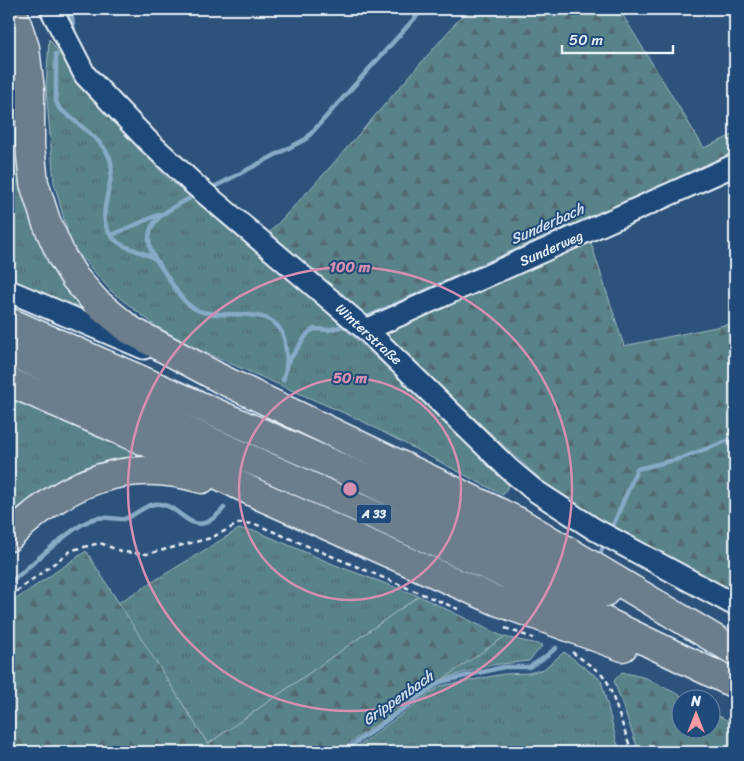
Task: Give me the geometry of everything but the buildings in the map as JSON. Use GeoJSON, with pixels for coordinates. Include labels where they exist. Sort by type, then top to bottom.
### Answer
{"type":"FeatureCollection","features":[{"type":"Feature","properties":{"kind":"highway"},"geometry":{"type":"LineString","coordinates":[[12,9],[25,48],[34,183],[46,221],[62,257],[96,302],[130,330],[221,379],[519,522],[735,652]]}},
{"type":"Feature","properties":{"kind":"highway","name":"A 33"},"geometry":{"type":"LineString","coordinates":[[9,322],[341,468],[735,652]]}},
{"type":"Feature","properties":{"kind":"highway","name":"A 33"},"geometry":{"type":"LineString","coordinates":[[9,351],[518,579],[735,685]]}},
{"type":"Feature","properties":{"kind":"highway"},"geometry":{"type":"LineString","coordinates":[[9,382],[188,460],[263,497],[497,601],[676,667],[735,685]]}},
{"type":"Feature","properties":{"kind":"highway"},"geometry":{"type":"LineString","coordinates":[[9,537],[48,502],[72,488],[103,477],[132,472],[178,472],[263,497]]}},
{"type":"Feature","properties":{"kind":"street","name":"Winterstraße"},"geometry":{"type":"LineString","coordinates":[[52,9],[85,75],[105,97],[195,185],[366,330],[509,469],[534,490],[594,529],[735,605]]}},
{"type":"Feature","properties":{"kind":"street","name":"Sunderweg"},"geometry":{"type":"LineString","coordinates":[[366,330],[735,165]]}},
{"type":"Feature","properties":{"kind":"street"},"geometry":{"type":"LineString","coordinates":[[9,291],[130,343],[221,379]]}},
{"type":"Feature","properties":{"kind":"path"},"geometry":{"type":"LineString","coordinates":[[9,597],[72,550],[100,543],[123,552],[146,554],[211,538],[240,523],[255,524],[463,611]]}},
{"type":"Feature","properties":{"kind":"path"},"geometry":{"type":"LineString","coordinates":[[500,626],[534,638]]}},
{"type":"Feature","properties":{"kind":"path"},"geometry":{"type":"LineString","coordinates":[[566,647],[602,674],[608,683],[632,752]]}},
{"type":"Feature","properties":{"kind":"green space"},"geometry":{"type":"Polygon","coordinates":[[[468,9],[619,9],[704,148],[735,134],[735,157],[374,321],[365,318],[269,233],[325,173],[468,9]]]}},
{"type":"Feature","properties":{"kind":"green space"},"geometry":{"type":"Polygon","coordinates":[[[49,39],[79,82],[166,177],[285,274],[502,473],[508,486],[503,495],[360,420],[197,349],[156,326],[112,292],[71,245],[54,182],[46,88],[49,39]]]}},
{"type":"Feature","properties":{"kind":"green space"},"geometry":{"type":"Polygon","coordinates":[[[21,88],[21,146],[94,315],[9,278],[9,131],[12,126],[14,92],[21,88]]]}},
{"type":"Feature","properties":{"kind":"green space"},"geometry":{"type":"Polygon","coordinates":[[[590,240],[624,346],[735,323],[735,594],[621,533],[550,488],[387,338],[388,331],[590,240]]]}},
{"type":"Feature","properties":{"kind":"green space"},"geometry":{"type":"Polygon","coordinates":[[[9,395],[149,455],[142,461],[19,512],[9,508],[13,457],[9,426],[9,395]]]}},
{"type":"Feature","properties":{"kind":"green space"},"geometry":{"type":"Polygon","coordinates":[[[239,529],[256,531],[335,565],[419,596],[208,744],[118,603],[239,529]]]}},
{"type":"Feature","properties":{"kind":"green space"},"geometry":{"type":"Polygon","coordinates":[[[86,551],[208,744],[419,596],[504,637],[337,752],[9,752],[9,604],[86,551]]]}},
{"type":"Feature","properties":{"kind":"green space"},"geometry":{"type":"Polygon","coordinates":[[[504,637],[543,645],[529,661],[492,665],[438,680],[504,637]]]}},
{"type":"Feature","properties":{"kind":"green space"},"geometry":{"type":"Polygon","coordinates":[[[564,652],[601,680],[617,743],[622,752],[350,752],[440,686],[504,674],[529,673],[544,669],[564,652]]]}},
{"type":"Feature","properties":{"kind":"green space"},"geometry":{"type":"Polygon","coordinates":[[[622,672],[646,678],[672,691],[672,738],[722,738],[722,718],[735,725],[735,752],[639,752],[614,681],[622,672]]]}},
{"type":"Feature","properties":{"kind":"waterway"},"geometry":{"type":"LineString","coordinates":[[68,9],[74,31]]}},
{"type":"Feature","properties":{"kind":"waterway","name":"Sunderbach"},"geometry":{"type":"LineString","coordinates":[[216,186],[306,139],[423,9]]}},
{"type":"Feature","properties":{"kind":"waterway"},"geometry":{"type":"LineString","coordinates":[[56,54],[56,101],[59,108],[94,137],[109,156],[112,166],[104,212],[105,223],[110,234],[119,243],[155,259]]}},
{"type":"Feature","properties":{"kind":"waterway","name":"Sunderbach"},"geometry":{"type":"LineString","coordinates":[[190,198],[159,217],[154,224],[150,231],[149,240],[152,253],[179,295],[197,310],[208,313],[248,315],[272,321],[280,330],[285,343],[287,362],[283,380]]}},
{"type":"Feature","properties":{"kind":"waterway"},"geometry":{"type":"LineString","coordinates":[[112,235],[160,214]]}},
{"type":"Feature","properties":{"kind":"waterway","name":"Sunderbach"},"geometry":{"type":"LineString","coordinates":[[369,316],[567,228]]}},
{"type":"Feature","properties":{"kind":"waterway","name":"Sunderbach"},"geometry":{"type":"LineString","coordinates":[[288,362],[308,333],[314,329],[329,330],[346,325]]}},
{"type":"Feature","properties":{"kind":"waterway","name":"Grippenbach"},"geometry":{"type":"LineString","coordinates":[[612,528],[637,469],[679,459],[735,438]]}},
{"type":"Feature","properties":{"kind":"waterway","name":"Sunderbach"},"geometry":{"type":"LineString","coordinates":[[9,584],[65,536],[88,521],[97,518],[124,519],[147,506],[155,504],[165,505],[187,520],[203,523],[212,519],[224,508]]}},
{"type":"Feature","properties":{"kind":"waterway"},"geometry":{"type":"LineString","coordinates":[[600,554],[605,543]]}},
{"type":"Feature","properties":{"kind":"waterway","name":"Grippenbach"},"geometry":{"type":"LineString","coordinates":[[343,752],[440,682],[504,667],[529,667],[556,648]]}}]}
